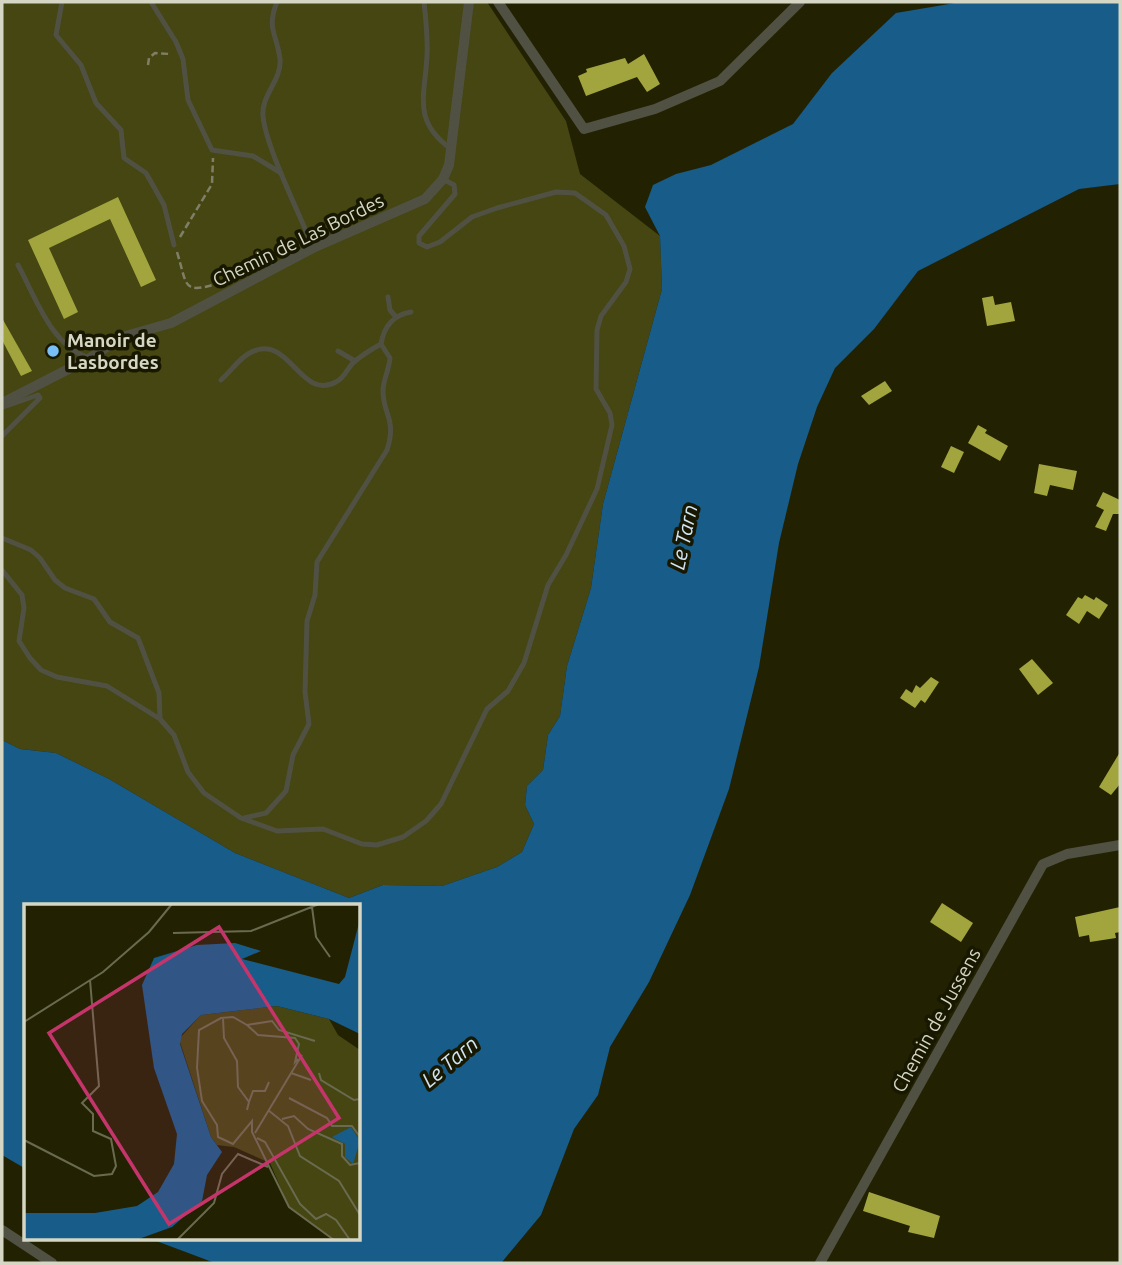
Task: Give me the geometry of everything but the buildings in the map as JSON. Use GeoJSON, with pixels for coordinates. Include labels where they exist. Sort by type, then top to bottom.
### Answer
{"type":"FeatureCollection","features":[{"type":"Feature","properties":{"kind":"street"},"geometry":{"type":"LineString","coordinates":[[443,179],[449,165],[469,2]]}},
{"type":"Feature","properties":{"kind":"street"},"geometry":{"type":"LineString","coordinates":[[498,2],[584,129],[655,109],[720,81],[800,2]]}},
{"type":"Feature","properties":{"kind":"street","name":"Chemin de Las Bordes"},"geometry":{"type":"LineString","coordinates":[[2,405],[90,358],[122,337],[171,323],[313,248],[425,199],[443,179]]}},
{"type":"Feature","properties":{"kind":"street","name":"Chemin de Jussens"},"geometry":{"type":"LineString","coordinates":[[820,1263],[1043,864],[1067,854],[1120,845]]}},
{"type":"Feature","properties":{"kind":"street"},"geometry":{"type":"LineString","coordinates":[[2,1230],[52,1263]]}},
{"type":"Feature","properties":{"kind":"lane"},"geometry":{"type":"LineString","coordinates":[[62,2],[56,35],[81,65],[96,103],[121,130],[124,158],[146,173],[164,205],[174,245]]}},
{"type":"Feature","properties":{"kind":"lane"},"geometry":{"type":"LineString","coordinates":[[151,2],[176,42],[183,59],[188,100],[212,150],[253,156],[284,174]]}},
{"type":"Feature","properties":{"kind":"lane"},"geometry":{"type":"LineString","coordinates":[[277,2],[271,31],[280,59],[279,70],[264,103],[263,114],[267,135],[313,248]]}},
{"type":"Feature","properties":{"kind":"lane"},"geometry":{"type":"LineString","coordinates":[[424,2],[427,57],[422,110],[432,131],[451,149]]}},
{"type":"Feature","properties":{"kind":"lane"},"geometry":{"type":"LineString","coordinates":[[2,570],[22,595],[24,608],[19,641],[41,670],[57,677],[107,686],[160,719],[174,735],[188,772],[204,793],[241,818],[277,831],[323,829],[370,845],[403,836],[425,821],[441,804],[487,709],[508,691],[524,663],[548,586],[597,489],[612,425],[610,413],[596,390],[597,330],[601,316],[626,282],[630,269],[624,246],[606,215],[575,193],[556,192],[472,218],[440,242],[427,247],[419,243],[419,236],[455,194],[454,185],[443,179]]}},
{"type":"Feature","properties":{"kind":"lane"},"geometry":{"type":"LineString","coordinates":[[18,265],[58,337],[76,353],[90,358]]}},
{"type":"Feature","properties":{"kind":"lane"},"geometry":{"type":"LineString","coordinates":[[388,297],[390,310],[396,317]]}},
{"type":"Feature","properties":{"kind":"lane"},"geometry":{"type":"LineString","coordinates":[[221,380],[240,360],[261,349],[277,351],[288,358],[304,378],[316,385],[336,383],[355,360],[381,344],[388,324],[396,317],[411,312]]}},
{"type":"Feature","properties":{"kind":"lane"},"geometry":{"type":"LineString","coordinates":[[241,818],[266,813],[286,791],[293,755],[309,724],[305,679],[308,658],[307,621],[315,595],[314,571],[323,551],[387,450],[391,437],[391,417],[383,393],[390,358],[381,344]]}},
{"type":"Feature","properties":{"kind":"lane"},"geometry":{"type":"LineString","coordinates":[[338,351],[355,360]]}},
{"type":"Feature","properties":{"kind":"lane"},"geometry":{"type":"LineString","coordinates":[[2,405],[38,395],[40,398],[33,409],[2,436]]}},
{"type":"Feature","properties":{"kind":"lane"},"geometry":{"type":"LineString","coordinates":[[2,538],[31,550],[55,580],[65,588],[94,599],[110,622],[138,638],[159,693],[160,719]]}},
{"type":"Feature","properties":{"kind":"path"},"geometry":{"type":"LineString","coordinates":[[148,65],[149,58],[159,51],[183,59]]}},
{"type":"Feature","properties":{"kind":"path"},"geometry":{"type":"LineString","coordinates":[[212,150],[212,184],[174,245],[187,285],[192,289],[201,291],[228,281]]}},
{"type":"Feature","properties":{"kind":"shaded area"},"geometry":{"type":"Polygon","coordinates":[[[2,2],[487,2],[566,121],[580,174],[660,236],[662,289],[603,504],[591,588],[567,666],[560,716],[548,735],[543,770],[527,786],[525,805],[534,824],[522,852],[497,867],[442,886],[383,885],[349,898],[235,853],[109,779],[56,753],[20,749],[2,740],[2,2]]]}},
{"type":"Feature","properties":{"kind":"water","name":"Le Tarn"},"geometry":{"type":"Polygon","coordinates":[[[961,2],[1120,2],[1120,184],[1079,189],[918,271],[874,329],[835,368],[817,407],[798,464],[779,543],[759,667],[729,789],[690,895],[649,982],[610,1047],[598,1095],[574,1129],[541,1215],[502,1262],[215,1263],[154,1240],[360,1240],[360,904],[24,904],[24,1168],[2,1155],[2,740],[20,749],[56,753],[109,779],[235,853],[349,898],[383,885],[442,886],[497,867],[522,852],[534,824],[525,805],[527,786],[543,770],[548,735],[560,716],[567,666],[591,588],[603,504],[662,289],[660,236],[645,207],[653,185],[676,174],[711,165],[793,124],[832,73],[896,13],[961,2]]]}},
{"type":"Feature","properties":{"kind":"place","name":"Manoir de Lasbordes"},"geometry":{"type":"Point","coordinates":[53,351]}}]}
